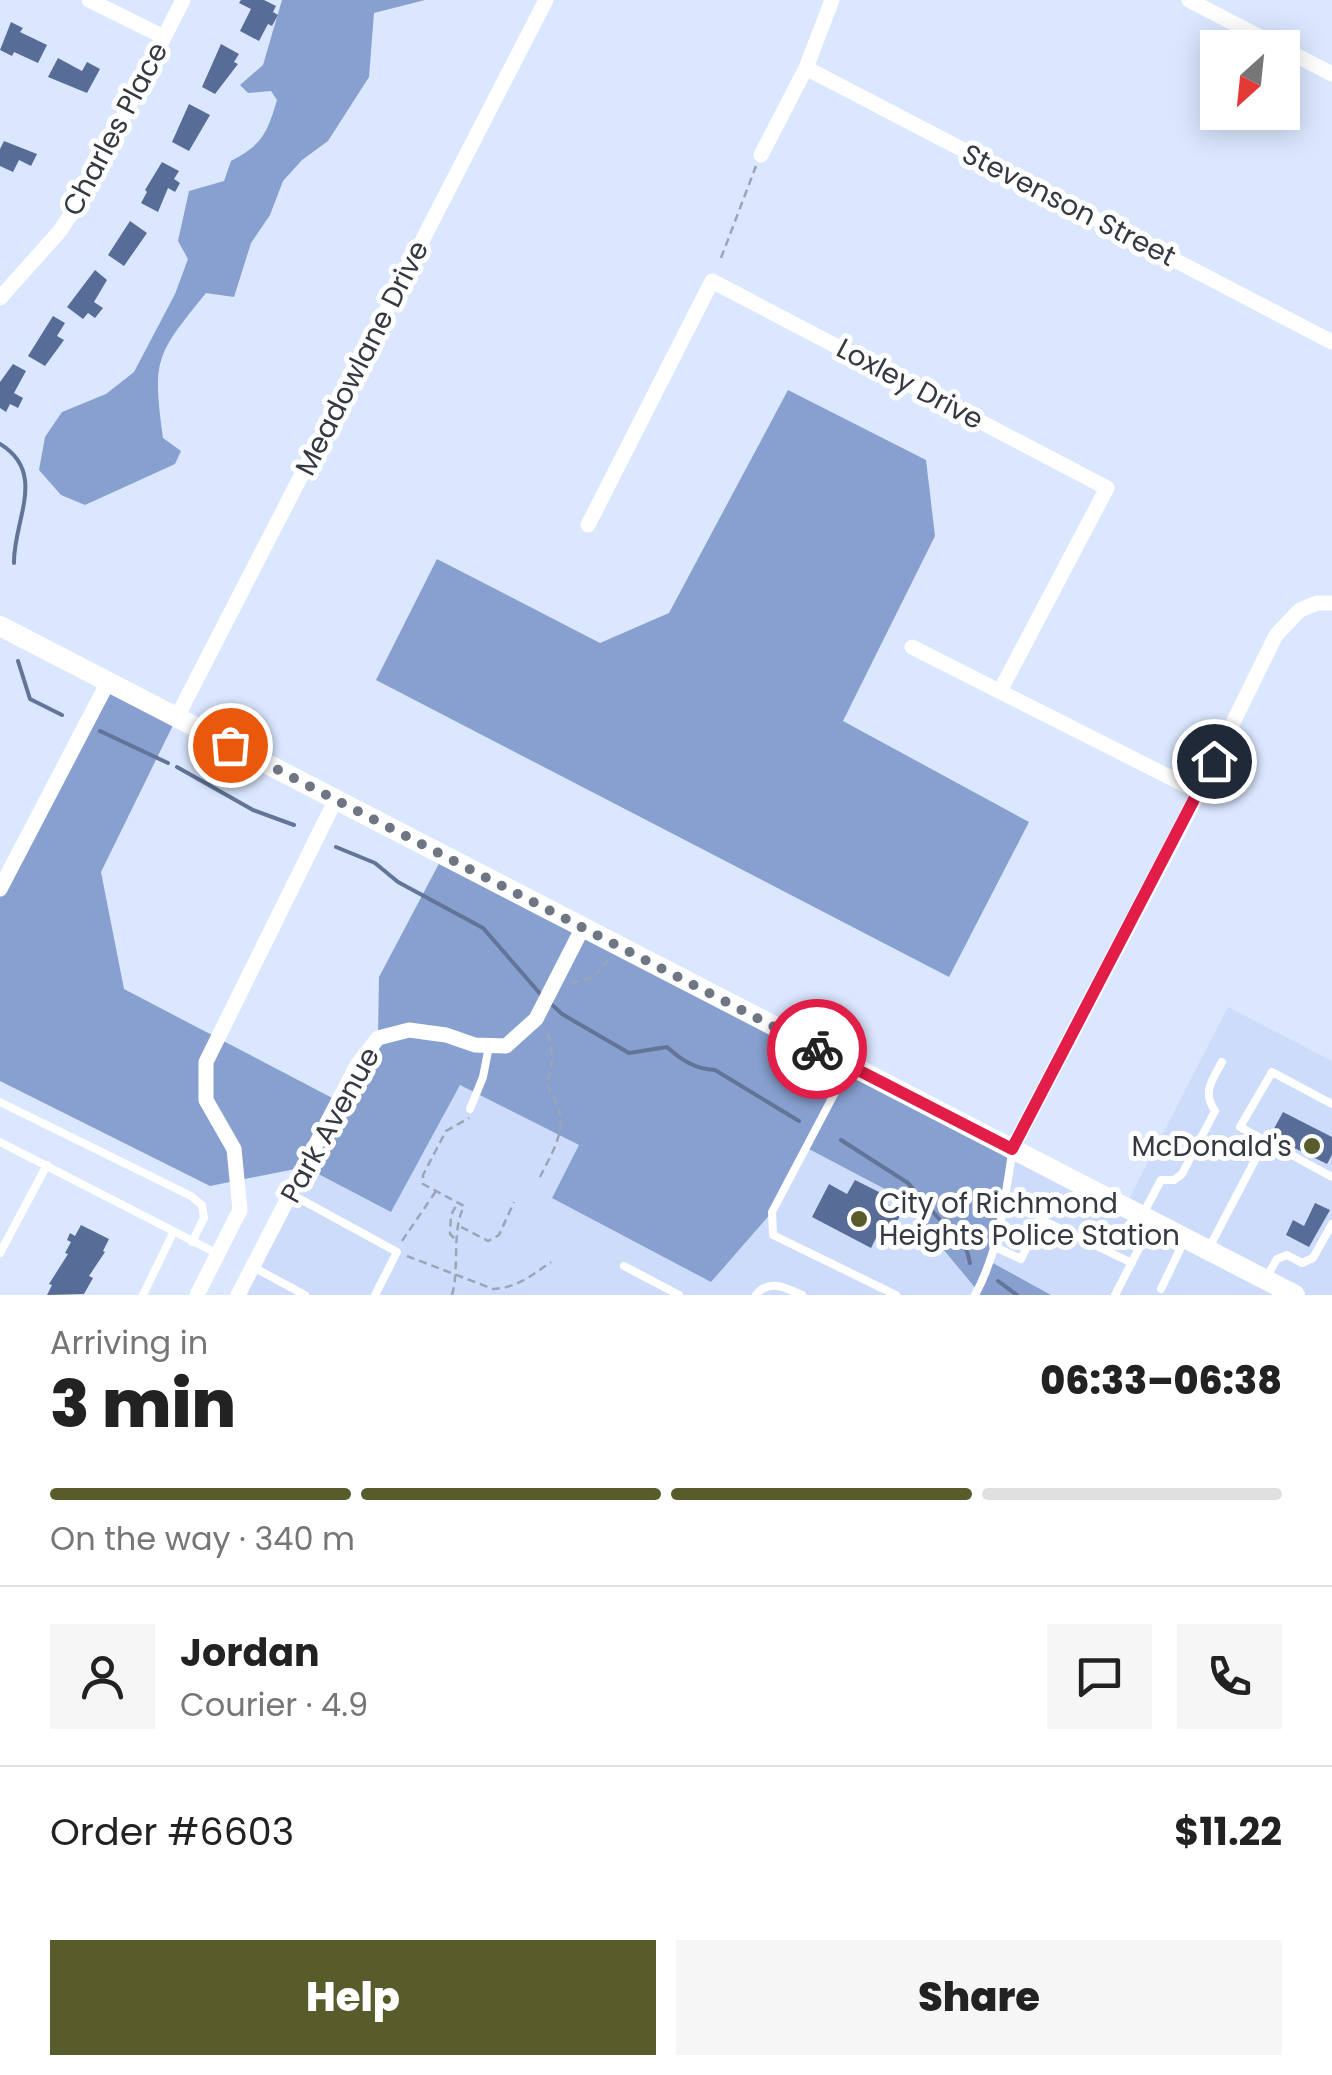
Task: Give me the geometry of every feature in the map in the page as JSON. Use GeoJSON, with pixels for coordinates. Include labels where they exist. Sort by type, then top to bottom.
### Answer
{"type":"FeatureCollection","features":[{"type":"Feature","properties":{"kind":"street"},"geometry":{"type":"LineString","coordinates":[[90,0],[164,38]]}},
{"type":"Feature","properties":{"kind":"street","name":"Charles Place"},"geometry":{"type":"LineString","coordinates":[[0,298],[59,232],[80,200],[184,0]]}},
{"type":"Feature","properties":{"kind":"street","name":"Meadowlane Drive"},"geometry":{"type":"LineString","coordinates":[[178,717],[546,0]]}},
{"type":"Feature","properties":{"kind":"street"},"geometry":{"type":"LineString","coordinates":[[761,155],[806,68],[832,0]]}},
{"type":"Feature","properties":{"kind":"street"},"geometry":{"type":"LineString","coordinates":[[1189,0],[1247,30]]}},
{"type":"Feature","properties":{"kind":"street"},"geometry":{"type":"LineString","coordinates":[[1300,57],[1332,74]]}},
{"type":"Feature","properties":{"kind":"street","name":"Stevenson Street"},"geometry":{"type":"LineString","coordinates":[[806,68],[1332,342]]}},
{"type":"Feature","properties":{"kind":"street","name":"Loxley Drive"},"geometry":{"type":"LineString","coordinates":[[588,526],[712,281],[1106,488],[1000,691]]}},
{"type":"Feature","properties":{"kind":"street"},"geometry":{"type":"LineString","coordinates":[[1012,1149],[1199,792],[1276,635],[1300,610],[1332,603]]}},
{"type":"Feature","properties":{"kind":"street"},"geometry":{"type":"LineString","coordinates":[[0,626],[1295,1295]]}},
{"type":"Feature","properties":{"kind":"street"},"geometry":{"type":"LineString","coordinates":[[912,647],[1199,792]]}},
{"type":"Feature","properties":{"kind":"street"},"geometry":{"type":"LineString","coordinates":[[0,889],[108,682]]}},
{"type":"Feature","properties":{"kind":"street"},"geometry":{"type":"LineString","coordinates":[[197,1295],[240,1210],[234,1149],[206,1100],[206,1062],[335,801]]}},
{"type":"Feature","properties":{"kind":"street"},"geometry":{"type":"LineString","coordinates":[[489,1046],[506,1046],[541,1022],[583,928]]}},
{"type":"Feature","properties":{"kind":"street","name":"Park Avenue"},"geometry":{"type":"LineString","coordinates":[[238,1295],[357,1066],[378,1038],[410,1030],[489,1046]]}},
{"type":"Feature","properties":{"kind":"lane"},"geometry":{"type":"LineString","coordinates":[[470,1109],[489,1046]]}},
{"type":"Feature","properties":{"kind":"lane"},"geometry":{"type":"LineString","coordinates":[[1115,1295],[1132,1263],[1161,1180],[1174,1180],[1182,1174],[1215,1110],[1207,1098],[1208,1089],[1222,1062]]}},
{"type":"Feature","properties":{"kind":"lane"},"geometry":{"type":"LineString","coordinates":[[850,1065],[772,1212],[773,1236],[896,1295]]}},
{"type":"Feature","properties":{"kind":"lane"},"geometry":{"type":"LineString","coordinates":[[1332,1104],[1272,1072],[1240,1127],[1332,1177]]}},
{"type":"Feature","properties":{"kind":"lane"},"geometry":{"type":"LineString","coordinates":[[0,1102],[202,1204],[204,1218],[192,1242]]}},
{"type":"Feature","properties":{"kind":"lane"},"geometry":{"type":"LineString","coordinates":[[1208,1250],[1264,1141]]}},
{"type":"Feature","properties":{"kind":"lane"},"geometry":{"type":"LineString","coordinates":[[0,1142],[218,1254]]}},
{"type":"Feature","properties":{"kind":"lane"},"geometry":{"type":"LineString","coordinates":[[975,1295],[989,1270],[995,1247],[1012,1149]]}},
{"type":"Feature","properties":{"kind":"lane"},"geometry":{"type":"LineString","coordinates":[[0,1253],[47,1165]]}},
{"type":"Feature","properties":{"kind":"lane"},"geometry":{"type":"LineString","coordinates":[[291,1194],[397,1252],[374,1295]]}},
{"type":"Feature","properties":{"kind":"lane"},"geometry":{"type":"LineString","coordinates":[[995,1247],[1021,1260],[1040,1219],[1132,1263]]}},
{"type":"Feature","properties":{"kind":"lane"},"geometry":{"type":"LineString","coordinates":[[1265,1280],[1277,1259],[1287,1255],[1302,1262],[1314,1258],[1332,1224]]}},
{"type":"Feature","properties":{"kind":"lane"},"geometry":{"type":"LineString","coordinates":[[143,1295],[173,1233]]}},
{"type":"Feature","properties":{"kind":"lane"},"geometry":{"type":"LineString","coordinates":[[1161,1289],[1185,1238]]}},
{"type":"Feature","properties":{"kind":"lane"},"geometry":{"type":"LineString","coordinates":[[624,1266],[679,1295]]}},
{"type":"Feature","properties":{"kind":"lane"},"geometry":{"type":"LineString","coordinates":[[252,1267],[304,1295]]}},
{"type":"Feature","properties":{"kind":"lane"},"geometry":{"type":"LineString","coordinates":[[746,1295],[779,1285],[802,1295]]}},
{"type":"Feature","properties":{"kind":"path"},"geometry":{"type":"LineString","coordinates":[[721,258],[761,155]]}},
{"type":"Feature","properties":{"kind":"path"},"geometry":{"type":"LineString","coordinates":[[558,987],[593,977],[612,955]]}},
{"type":"Feature","properties":{"kind":"path"},"geometry":{"type":"LineString","coordinates":[[540,1177],[558,1140],[561,1124],[560,1110],[547,1083],[553,1064],[552,1044],[541,1022]]}},
{"type":"Feature","properties":{"kind":"path"},"geometry":{"type":"LineString","coordinates":[[452,1295],[458,1274],[459,1216],[464,1206],[423,1184],[423,1175],[446,1131],[469,1118],[470,1109]]}},
{"type":"Feature","properties":{"kind":"path"},"geometry":{"type":"LineString","coordinates":[[436,1191],[397,1252],[493,1290],[508,1288],[551,1262]]}},
{"type":"Feature","properties":{"kind":"path"},"geometry":{"type":"LineString","coordinates":[[460,1226],[488,1241],[499,1235],[514,1202]]}},
{"type":"Feature","properties":{"kind":"path"},"geometry":{"type":"LineString","coordinates":[[456,1240],[450,1234],[450,1225],[457,1203]]}},
{"type":"Feature","properties":{"kind":"path"},"geometry":{"type":"LineString","coordinates":[[454,1286],[458,1295]]}},
{"type":"Feature","properties":{"kind":"shaded area"},"geometry":{"type":"Polygon","coordinates":[[[282,0],[425,0],[374,13],[369,77],[328,141],[302,160],[283,181],[270,215],[251,243],[234,297],[206,293],[168,345],[158,390],[163,438],[181,451],[175,464],[85,505],[61,495],[39,470],[45,437],[62,412],[106,394],[134,372],[175,294],[188,259],[178,241],[189,191],[224,181],[231,161],[257,143],[266,129],[277,100],[271,91],[248,93],[240,85],[263,65],[282,0]]]}},
{"type":"Feature","properties":{"kind":"shaded area"},"geometry":{"type":"Polygon","coordinates":[[[788,390],[926,460],[935,536],[843,721],[1029,822],[949,977],[376,680],[437,559],[600,643],[669,613],[788,390]]]}},
{"type":"Feature","properties":{"kind":"shaded area"},"geometry":{"type":"Polygon","coordinates":[[[108,682],[177,717],[101,872],[124,989],[338,1101],[378,1038],[379,977],[443,856],[1012,1149],[991,1262],[1051,1295],[975,1295],[977,1290],[900,1197],[807,1148],[772,1212],[711,1282],[552,1198],[579,1145],[460,1085],[391,1212],[305,1167],[210,1186],[0,1081],[0,878],[108,682]]]}},
{"type":"Feature","properties":{"kind":"shaded area"},"geometry":{"type":"Polygon","coordinates":[[[1228,1007],[1332,1061],[1332,1295],[1051,1295],[991,1262],[1012,1149],[1125,1207],[1228,1007]]]}},
{"type":"Feature","properties":{"kind":"shaded area"},"geometry":{"type":"Polygon","coordinates":[[[460,1085],[579,1145],[552,1198],[806,1147],[900,1197],[978,1290],[975,1295],[238,1295],[305,1167],[391,1211],[460,1085]]]}},
{"type":"Feature","properties":{"kind":"building"},"geometry":{"type":"Polygon","coordinates":[[[264,0],[276,6],[273,12],[278,15],[259,41],[240,31],[251,9],[239,3],[264,0]]]}},
{"type":"Feature","properties":{"kind":"building"},"geometry":{"type":"Polygon","coordinates":[[[11,22],[23,28],[20,32],[47,45],[38,63],[0,50],[11,22]]]}},
{"type":"Feature","properties":{"kind":"building"},"geometry":{"type":"Polygon","coordinates":[[[221,44],[239,54],[234,62],[238,64],[215,94],[202,87],[221,44]]]}},
{"type":"Feature","properties":{"kind":"building"},"geometry":{"type":"Polygon","coordinates":[[[58,58],[82,71],[87,62],[100,69],[87,93],[48,77],[58,58]]]}},
{"type":"Feature","properties":{"kind":"building"},"geometry":{"type":"Polygon","coordinates":[[[189,104],[210,115],[189,151],[172,142],[189,104]]]}},
{"type":"Feature","properties":{"kind":"building"},"geometry":{"type":"Polygon","coordinates":[[[4,141],[37,154],[31,166],[19,160],[13,172],[0,166],[4,141]]]}},
{"type":"Feature","properties":{"kind":"building"},"geometry":{"type":"Polygon","coordinates":[[[162,162],[179,171],[174,179],[180,183],[175,192],[168,188],[158,212],[141,203],[162,162]]]}},
{"type":"Feature","properties":{"kind":"building"},"geometry":{"type":"Polygon","coordinates":[[[130,221],[147,233],[124,266],[108,255],[130,221]]]}},
{"type":"Feature","properties":{"kind":"building"},"geometry":{"type":"Polygon","coordinates":[[[95,270],[107,280],[94,302],[103,308],[95,318],[88,313],[83,319],[67,307],[95,270]]]}},
{"type":"Feature","properties":{"kind":"building"},"geometry":{"type":"Polygon","coordinates":[[[53,316],[65,323],[57,336],[64,340],[45,366],[28,356],[53,316]]]}},
{"type":"Feature","properties":{"kind":"building"},"geometry":{"type":"Polygon","coordinates":[[[13,364],[26,371],[14,393],[23,398],[18,408],[10,404],[6,412],[0,408],[0,382],[13,364]]]}},
{"type":"Feature","properties":{"kind":"building","name":"McDonald's"},"geometry":{"type":"Polygon","coordinates":[[[1283,1112],[1332,1137],[1332,1155],[1327,1164],[1270,1136],[1283,1112]]]}},
{"type":"Feature","properties":{"kind":"building"},"geometry":{"type":"Polygon","coordinates":[[[855,1180],[879,1192],[876,1198],[902,1212],[892,1231],[882,1226],[871,1248],[812,1217],[829,1184],[847,1194],[855,1180]]]}},
{"type":"Feature","properties":{"kind":"building"},"geometry":{"type":"Polygon","coordinates":[[[1315,1203],[1330,1210],[1309,1247],[1286,1235],[1293,1220],[1304,1226],[1315,1203]]]}},
{"type":"Feature","properties":{"kind":"building"},"geometry":{"type":"Polygon","coordinates":[[[81,1225],[109,1239],[89,1276],[93,1278],[84,1294],[47,1295],[52,1285],[49,1284],[68,1254],[65,1253],[71,1242],[67,1240],[70,1233],[75,1236],[81,1225]]]}},
{"type":"Feature","properties":{"kind":"waterway"},"geometry":{"type":"LineString","coordinates":[[0,444],[14,456],[25,483],[14,563]]}},
{"type":"Feature","properties":{"kind":"waterway"},"geometry":{"type":"LineString","coordinates":[[18,661],[30,699],[62,715]]}},
{"type":"Feature","properties":{"kind":"waterway"},"geometry":{"type":"LineString","coordinates":[[100,731],[168,763]]}},
{"type":"Feature","properties":{"kind":"waterway"},"geometry":{"type":"LineString","coordinates":[[177,767],[253,810],[294,825]]}},
{"type":"Feature","properties":{"kind":"waterway"},"geometry":{"type":"LineString","coordinates":[[336,847],[375,863],[398,882],[483,928],[543,997]]}},
{"type":"Feature","properties":{"kind":"waterway"},"geometry":{"type":"LineString","coordinates":[[550,1003],[629,1053],[667,1047],[689,1063],[715,1070],[799,1121]]}},
{"type":"Feature","properties":{"kind":"waterway"},"geometry":{"type":"LineString","coordinates":[[841,1140],[908,1183],[967,1251],[970,1263]]}},
{"type":"Feature","properties":{"kind":"waterway"},"geometry":{"type":"LineString","coordinates":[[998,1281],[1017,1295]]}},
{"type":"Feature","properties":{"kind":"way so far"},"geometry":{"type":"LineString","coordinates":[[230,745],[817,1049]]}},
{"type":"Feature","properties":{"kind":"place","name":"McDonald's"},"geometry":{"type":"Point","coordinates":[1312,1146]}},
{"type":"Feature","properties":{"kind":"place","name":"City of Richmond Heights Police Station"},"geometry":{"type":"Point","coordinates":[859,1219]}},
{"type":"Feature","properties":{"kind":"route"},"geometry":{"type":"LineString","coordinates":[[817,1049],[1012,1149],[1214,761]]}}]}
